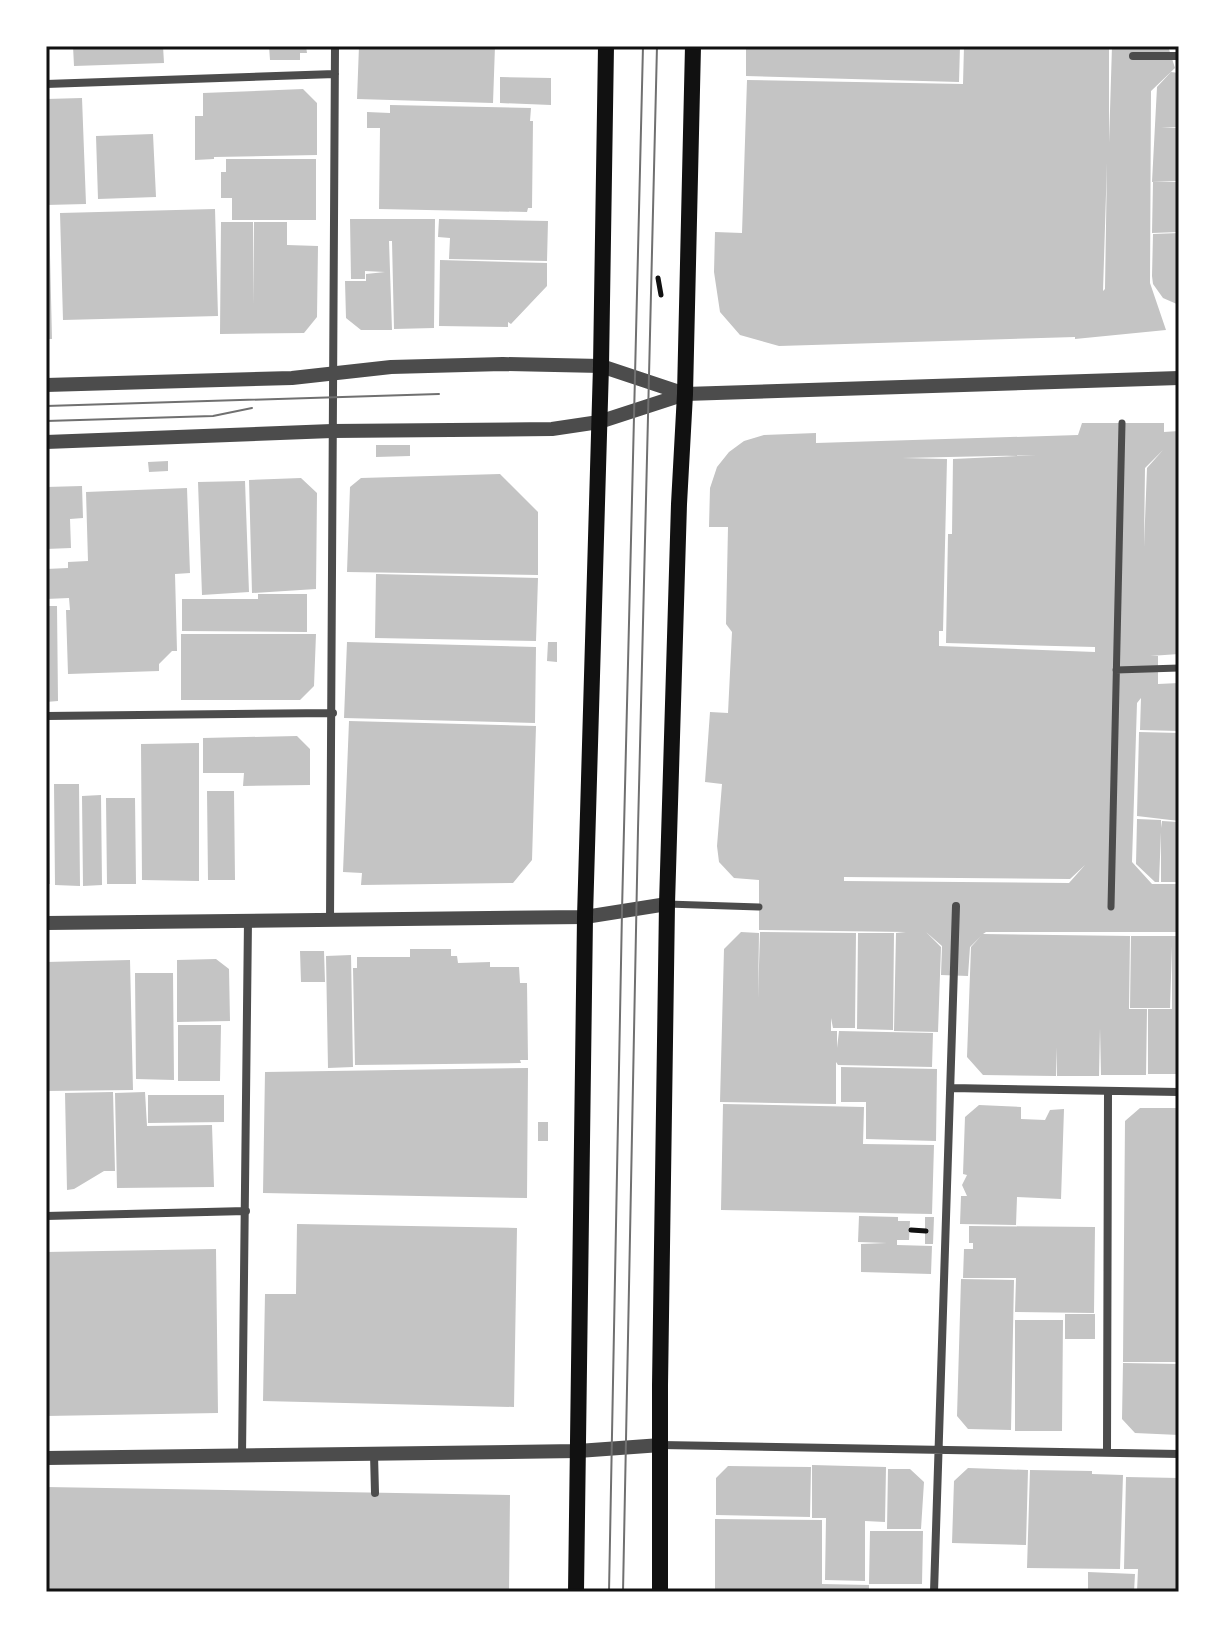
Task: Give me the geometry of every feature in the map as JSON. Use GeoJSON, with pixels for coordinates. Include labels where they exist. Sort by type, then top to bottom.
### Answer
{"type":"FeatureCollection","features":[{"type":"Feature","properties":{"kind":"main road"},"geometry":{"type":"LineString","coordinates":[[576,1592],[585,917],[601,366],[606,46]]}},
{"type":"Feature","properties":{"kind":"main road"},"geometry":{"type":"LineString","coordinates":[[660,1592],[667,904],[685,394],[693,46]]}},
{"type":"Feature","properties":{"kind":"street"},"geometry":{"type":"LineString","coordinates":[[330,920],[335,46]]}},
{"type":"Feature","properties":{"kind":"street"},"geometry":{"type":"LineString","coordinates":[[1133,56],[1179,56]]}},
{"type":"Feature","properties":{"kind":"street"},"geometry":{"type":"LineString","coordinates":[[46,84],[335,74]]}},
{"type":"Feature","properties":{"kind":"street"},"geometry":{"type":"LineString","coordinates":[[46,385],[292,378],[391,367],[601,366],[685,394]]}},
{"type":"Feature","properties":{"kind":"street"},"geometry":{"type":"LineString","coordinates":[[46,442],[332,431],[552,429],[599,422],[685,394],[1179,378]]}},
{"type":"Feature","properties":{"kind":"street"},"geometry":{"type":"LineString","coordinates":[[1111,907],[1122,423]]}},
{"type":"Feature","properties":{"kind":"street"},"geometry":{"type":"LineString","coordinates":[[1116,670],[1179,668]]}},
{"type":"Feature","properties":{"kind":"street"},"geometry":{"type":"LineString","coordinates":[[46,716],[333,713]]}},
{"type":"Feature","properties":{"kind":"street"},"geometry":{"type":"LineString","coordinates":[[46,923],[585,917],[667,904],[759,907]]}},
{"type":"Feature","properties":{"kind":"street"},"geometry":{"type":"LineString","coordinates":[[934,1592],[956,906]]}},
{"type":"Feature","properties":{"kind":"street"},"geometry":{"type":"LineString","coordinates":[[242,1456],[248,920]]}},
{"type":"Feature","properties":{"kind":"street"},"geometry":{"type":"LineString","coordinates":[[951,1088],[1179,1092]]}},
{"type":"Feature","properties":{"kind":"street"},"geometry":{"type":"LineString","coordinates":[[1107,1452],[1108,1092]]}},
{"type":"Feature","properties":{"kind":"street"},"geometry":{"type":"LineString","coordinates":[[46,1216],[246,1211]]}},
{"type":"Feature","properties":{"kind":"street"},"geometry":{"type":"LineString","coordinates":[[46,1458],[578,1451],[661,1445],[1179,1454]]}},
{"type":"Feature","properties":{"kind":"street"},"geometry":{"type":"LineString","coordinates":[[374,1454],[375,1493]]}},
{"type":"Feature","properties":{"kind":"path"},"geometry":{"type":"LineString","coordinates":[[658,278],[662,300]]}},
{"type":"Feature","properties":{"kind":"building"},"geometry":{"type":"Polygon","coordinates":[[[73,46],[163,46],[164,63],[74,66],[73,46]]]}},
{"type":"Feature","properties":{"kind":"building"},"geometry":{"type":"Polygon","coordinates":[[[269,46],[306,46],[307,53],[300,53],[300,60],[270,60],[269,46]]]}},
{"type":"Feature","properties":{"kind":"building"},"geometry":{"type":"Polygon","coordinates":[[[359,46],[495,46],[493,103],[357,99],[359,46]]]}},
{"type":"Feature","properties":{"kind":"building"},"geometry":{"type":"Polygon","coordinates":[[[746,46],[960,46],[959,82],[746,76],[746,46]]]}},
{"type":"Feature","properties":{"kind":"building"},"geometry":{"type":"Polygon","coordinates":[[[964,46],[1109,46],[1109,143],[1112,46],[1168,46],[1175,68],[1151,91],[1150,283],[1166,330],[1075,339],[779,346],[740,335],[720,312],[714,272],[715,232],[742,233],[747,80],[963,84],[964,46]],[[1107,162],[1103,291],[1105,289],[1107,162]]]}},
{"type":"Feature","properties":{"kind":"building"},"geometry":{"type":"Polygon","coordinates":[[[1171,72],[1179,73],[1179,127],[1161,128],[1179,128],[1179,181],[1152,182],[1157,87],[1171,72]]]}},
{"type":"Feature","properties":{"kind":"building"},"geometry":{"type":"Polygon","coordinates":[[[500,77],[551,78],[551,105],[500,103],[500,77]]]}},
{"type":"Feature","properties":{"kind":"building"},"geometry":{"type":"Polygon","coordinates":[[[303,89],[317,103],[317,155],[195,160],[195,116],[203,116],[203,93],[303,89]]]}},
{"type":"Feature","properties":{"kind":"building"},"geometry":{"type":"Polygon","coordinates":[[[82,98],[86,204],[46,205],[46,99],[82,98]]]}},
{"type":"Feature","properties":{"kind":"building"},"geometry":{"type":"Polygon","coordinates":[[[390,105],[531,108],[532,208],[528,208],[527,212],[379,209],[380,128],[367,128],[367,112],[390,113],[390,105]]]}},
{"type":"Feature","properties":{"kind":"building"},"geometry":{"type":"Polygon","coordinates":[[[153,134],[156,197],[98,199],[96,136],[153,134]]]}},
{"type":"Feature","properties":{"kind":"building"},"geometry":{"type":"Polygon","coordinates":[[[226,159],[316,159],[316,220],[232,220],[232,198],[221,198],[221,172],[226,172],[226,159]]]}},
{"type":"Feature","properties":{"kind":"building"},"geometry":{"type":"Polygon","coordinates":[[[1153,182],[1179,182],[1179,232],[1152,233],[1153,182]]]}},
{"type":"Feature","properties":{"kind":"building"},"geometry":{"type":"Polygon","coordinates":[[[215,209],[218,316],[63,320],[60,213],[215,209]]]}},
{"type":"Feature","properties":{"kind":"building"},"geometry":{"type":"Polygon","coordinates":[[[46,213],[49,213],[52,339],[46,339],[46,213]]]}},
{"type":"Feature","properties":{"kind":"building"},"geometry":{"type":"Polygon","coordinates":[[[350,219],[435,219],[434,328],[394,329],[392,241],[389,241],[392,330],[361,330],[346,318],[345,281],[366,281],[366,274],[385,272],[365,271],[365,279],[351,279],[350,219]]]}},
{"type":"Feature","properties":{"kind":"building"},"geometry":{"type":"Polygon","coordinates":[[[439,219],[548,221],[547,261],[449,259],[450,238],[438,237],[439,219]]]}},
{"type":"Feature","properties":{"kind":"building"},"geometry":{"type":"Polygon","coordinates":[[[221,222],[253,222],[253,306],[254,222],[287,222],[287,245],[318,246],[317,317],[304,333],[220,334],[221,222]]]}},
{"type":"Feature","properties":{"kind":"building"},"geometry":{"type":"Polygon","coordinates":[[[1179,233],[1179,305],[1163,298],[1153,284],[1152,276],[1153,234],[1179,233]]]}},
{"type":"Feature","properties":{"kind":"building"},"geometry":{"type":"Polygon","coordinates":[[[440,260],[547,263],[547,286],[511,324],[508,322],[508,327],[439,326],[440,260]]]}},
{"type":"Feature","properties":{"kind":"building"},"geometry":{"type":"Polygon","coordinates":[[[1082,423],[1164,423],[1164,432],[1179,431],[1179,654],[1150,656],[1158,656],[1158,684],[1179,683],[1179,731],[1140,730],[1141,698],[1137,703],[1132,862],[1152,884],[1179,884],[1179,932],[983,934],[1130,936],[1129,1009],[1147,1009],[1146,1075],[1101,1075],[1100,1028],[1099,1076],[1057,1076],[1057,1047],[1056,1076],[983,1075],[967,1057],[971,947],[981,936],[970,947],[968,976],[941,975],[942,946],[926,932],[941,947],[938,1032],[894,1031],[896,933],[906,932],[759,930],[759,880],[734,878],[719,862],[717,846],[722,784],[705,782],[710,712],[728,713],[732,632],[726,624],[728,527],[709,527],[710,488],[717,467],[729,452],[744,441],[764,435],[816,433],[816,443],[1078,435],[1082,423]],[[1163,450],[1145,468],[1144,547],[1147,468],[1163,450]],[[1037,455],[902,458],[947,459],[943,631],[939,631],[939,646],[1095,652],[1095,647],[946,643],[953,459],[1037,455]],[[1085,865],[1070,879],[844,877],[844,881],[1069,883],[1085,865]]]}},
{"type":"Feature","properties":{"kind":"building"},"geometry":{"type":"Polygon","coordinates":[[[376,445],[410,445],[410,456],[376,457],[376,445]]]}},
{"type":"Feature","properties":{"kind":"building"},"geometry":{"type":"Polygon","coordinates":[[[168,461],[168,471],[149,472],[148,462],[168,461]]]}},
{"type":"Feature","properties":{"kind":"building"},"geometry":{"type":"Polygon","coordinates":[[[500,474],[538,512],[538,575],[347,572],[350,487],[361,478],[500,474]]]}},
{"type":"Feature","properties":{"kind":"building"},"geometry":{"type":"Polygon","coordinates":[[[301,478],[317,493],[316,589],[252,593],[249,480],[301,478]]]}},
{"type":"Feature","properties":{"kind":"building"},"geometry":{"type":"Polygon","coordinates":[[[245,481],[249,592],[202,595],[198,482],[245,481]]]}},
{"type":"Feature","properties":{"kind":"building"},"geometry":{"type":"Polygon","coordinates":[[[82,486],[83,518],[70,519],[71,548],[46,549],[46,487],[82,486]]]}},
{"type":"Feature","properties":{"kind":"building"},"geometry":{"type":"Polygon","coordinates":[[[187,488],[190,573],[175,574],[177,651],[172,651],[159,664],[159,671],[68,674],[66,610],[70,610],[69,598],[46,599],[46,569],[68,568],[68,562],[88,561],[86,492],[187,488]]]}},
{"type":"Feature","properties":{"kind":"building"},"geometry":{"type":"Polygon","coordinates":[[[376,574],[538,578],[536,641],[375,638],[376,574]]]}},
{"type":"Feature","properties":{"kind":"building"},"geometry":{"type":"Polygon","coordinates":[[[258,594],[307,594],[307,632],[182,631],[182,599],[258,599],[258,594]]]}},
{"type":"Feature","properties":{"kind":"building"},"geometry":{"type":"Polygon","coordinates":[[[46,606],[57,606],[58,701],[46,702],[46,606]]]}},
{"type":"Feature","properties":{"kind":"building"},"geometry":{"type":"Polygon","coordinates":[[[181,634],[316,634],[314,686],[300,700],[181,700],[181,634]]]}},
{"type":"Feature","properties":{"kind":"building"},"geometry":{"type":"Polygon","coordinates":[[[347,642],[536,647],[535,723],[344,718],[347,642]]]}},
{"type":"Feature","properties":{"kind":"building"},"geometry":{"type":"Polygon","coordinates":[[[548,642],[557,642],[557,662],[547,661],[548,642]]]}},
{"type":"Feature","properties":{"kind":"building"},"geometry":{"type":"Polygon","coordinates":[[[349,721],[536,726],[532,860],[513,883],[361,885],[362,873],[343,872],[349,721]]]}},
{"type":"Feature","properties":{"kind":"building"},"geometry":{"type":"Polygon","coordinates":[[[1139,732],[1179,733],[1179,821],[1137,816],[1139,732]]]}},
{"type":"Feature","properties":{"kind":"building"},"geometry":{"type":"Polygon","coordinates":[[[297,736],[310,749],[310,785],[243,786],[244,773],[203,773],[203,738],[297,736]]]}},
{"type":"Feature","properties":{"kind":"building"},"geometry":{"type":"Polygon","coordinates":[[[199,743],[199,881],[142,880],[141,744],[199,743]]]}},
{"type":"Feature","properties":{"kind":"building"},"geometry":{"type":"Polygon","coordinates":[[[54,784],[79,784],[80,886],[55,885],[54,784]]]}},
{"type":"Feature","properties":{"kind":"building"},"geometry":{"type":"Polygon","coordinates":[[[207,791],[234,791],[235,880],[208,880],[207,791]]]}},
{"type":"Feature","properties":{"kind":"building"},"geometry":{"type":"Polygon","coordinates":[[[46,794],[49,794],[50,884],[46,884],[46,794]]]}},
{"type":"Feature","properties":{"kind":"building"},"geometry":{"type":"Polygon","coordinates":[[[101,795],[102,885],[83,886],[82,796],[101,795]]]}},
{"type":"Feature","properties":{"kind":"building"},"geometry":{"type":"Polygon","coordinates":[[[106,798],[135,798],[136,884],[107,884],[106,798]]]}},
{"type":"Feature","properties":{"kind":"building"},"geometry":{"type":"Polygon","coordinates":[[[1137,819],[1161,820],[1161,828],[1162,821],[1179,822],[1179,882],[1161,882],[1161,832],[1159,882],[1155,882],[1136,864],[1137,819]]]}},
{"type":"Feature","properties":{"kind":"building"},"geometry":{"type":"Polygon","coordinates":[[[741,932],[759,933],[758,999],[760,932],[856,933],[855,1028],[833,1028],[831,1018],[831,1031],[837,1031],[837,1048],[839,1031],[933,1033],[932,1067],[838,1065],[836,1062],[836,1104],[720,1102],[724,949],[741,932]]]}},
{"type":"Feature","properties":{"kind":"building"},"geometry":{"type":"Polygon","coordinates":[[[858,933],[894,933],[893,1030],[857,1029],[858,933]]]}},
{"type":"Feature","properties":{"kind":"building"},"geometry":{"type":"Polygon","coordinates":[[[1131,936],[1179,936],[1179,1074],[1148,1074],[1148,1009],[1172,1009],[1172,946],[1170,1008],[1130,1008],[1131,936]]]}},
{"type":"Feature","properties":{"kind":"building"},"geometry":{"type":"Polygon","coordinates":[[[410,949],[451,949],[451,956],[457,956],[458,963],[490,962],[490,967],[519,967],[520,983],[527,983],[528,1060],[520,1060],[521,1063],[355,1065],[353,968],[357,968],[357,957],[410,957],[410,949]]]}},
{"type":"Feature","properties":{"kind":"building"},"geometry":{"type":"Polygon","coordinates":[[[300,951],[324,951],[325,982],[301,982],[300,951]]]}},
{"type":"Feature","properties":{"kind":"building"},"geometry":{"type":"Polygon","coordinates":[[[351,955],[353,1067],[328,1068],[326,956],[351,955]]]}},
{"type":"Feature","properties":{"kind":"building"},"geometry":{"type":"Polygon","coordinates":[[[216,959],[229,969],[230,1021],[177,1022],[177,960],[216,959]]]}},
{"type":"Feature","properties":{"kind":"building"},"geometry":{"type":"Polygon","coordinates":[[[130,960],[133,1090],[46,1091],[46,962],[130,960]]]}},
{"type":"Feature","properties":{"kind":"building"},"geometry":{"type":"Polygon","coordinates":[[[135,973],[173,973],[174,1080],[136,1079],[135,973]]]}},
{"type":"Feature","properties":{"kind":"building"},"geometry":{"type":"Polygon","coordinates":[[[178,1025],[221,1025],[220,1081],[178,1081],[178,1025]]]}},
{"type":"Feature","properties":{"kind":"building"},"geometry":{"type":"Polygon","coordinates":[[[841,1067],[937,1069],[936,1141],[866,1139],[866,1102],[841,1102],[841,1067]]]}},
{"type":"Feature","properties":{"kind":"building"},"geometry":{"type":"Polygon","coordinates":[[[528,1068],[527,1198],[263,1193],[265,1072],[528,1068]]]}},
{"type":"Feature","properties":{"kind":"building"},"geometry":{"type":"Polygon","coordinates":[[[113,1092],[115,1171],[104,1171],[67,1190],[65,1093],[113,1092]]]}},
{"type":"Feature","properties":{"kind":"building"},"geometry":{"type":"Polygon","coordinates":[[[145,1092],[147,1126],[212,1125],[214,1187],[117,1188],[115,1093],[145,1092]]]}},
{"type":"Feature","properties":{"kind":"building"},"geometry":{"type":"Polygon","coordinates":[[[148,1095],[224,1095],[224,1122],[148,1123],[148,1095]]]}},
{"type":"Feature","properties":{"kind":"building"},"geometry":{"type":"Polygon","coordinates":[[[723,1104],[864,1107],[863,1144],[934,1145],[932,1214],[721,1210],[723,1104]]]}},
{"type":"Feature","properties":{"kind":"building"},"geometry":{"type":"Polygon","coordinates":[[[979,1105],[1021,1107],[1021,1119],[1045,1120],[1050,1110],[1064,1109],[1061,1199],[1017,1197],[1016,1225],[960,1224],[961,1196],[967,1196],[962,1185],[967,1175],[963,1174],[965,1117],[979,1105]]]}},
{"type":"Feature","properties":{"kind":"building"},"geometry":{"type":"Polygon","coordinates":[[[1140,1108],[1179,1108],[1179,1362],[1123,1362],[1125,1121],[1140,1108]]]}},
{"type":"Feature","properties":{"kind":"building"},"geometry":{"type":"Polygon","coordinates":[[[538,1122],[548,1122],[548,1141],[538,1141],[538,1122]]]}},
{"type":"Feature","properties":{"kind":"building"},"geometry":{"type":"Polygon","coordinates":[[[859,1216],[898,1217],[898,1221],[910,1221],[909,1240],[897,1240],[897,1245],[932,1246],[931,1274],[861,1272],[861,1244],[887,1243],[858,1242],[859,1216]]]}},
{"type":"Feature","properties":{"kind":"building"},"geometry":{"type":"Polygon","coordinates":[[[925,1217],[934,1217],[933,1244],[925,1244],[925,1217]]]}},
{"type":"Feature","properties":{"kind":"building"},"geometry":{"type":"Polygon","coordinates":[[[297,1224],[517,1228],[514,1407],[263,1401],[265,1294],[296,1294],[297,1224]]]}},
{"type":"Feature","properties":{"kind":"building"},"geometry":{"type":"Polygon","coordinates":[[[969,1226],[1095,1227],[1094,1313],[1015,1312],[1016,1278],[963,1278],[964,1249],[973,1249],[973,1243],[969,1243],[969,1226]]]}},
{"type":"Feature","properties":{"kind":"building"},"geometry":{"type":"Polygon","coordinates":[[[216,1249],[218,1413],[46,1416],[46,1252],[216,1249]]]}},
{"type":"Feature","properties":{"kind":"building"},"geometry":{"type":"Polygon","coordinates":[[[961,1279],[1014,1280],[1011,1430],[968,1429],[957,1416],[961,1279]]]}},
{"type":"Feature","properties":{"kind":"building"},"geometry":{"type":"Polygon","coordinates":[[[1065,1314],[1095,1314],[1095,1339],[1065,1339],[1065,1314]]]}},
{"type":"Feature","properties":{"kind":"building"},"geometry":{"type":"Polygon","coordinates":[[[1015,1320],[1063,1320],[1062,1431],[1015,1431],[1015,1320]]]}},
{"type":"Feature","properties":{"kind":"building"},"geometry":{"type":"Polygon","coordinates":[[[1123,1363],[1179,1364],[1179,1435],[1135,1433],[1122,1419],[1123,1363]]]}},
{"type":"Feature","properties":{"kind":"building"},"geometry":{"type":"Polygon","coordinates":[[[812,1465],[886,1467],[885,1522],[865,1521],[865,1581],[825,1580],[826,1518],[812,1518],[812,1465]]]}},
{"type":"Feature","properties":{"kind":"building"},"geometry":{"type":"Polygon","coordinates":[[[728,1466],[811,1467],[810,1517],[716,1515],[716,1478],[728,1466]]]}},
{"type":"Feature","properties":{"kind":"building"},"geometry":{"type":"Polygon","coordinates":[[[968,1468],[1028,1470],[1026,1545],[952,1543],[954,1481],[968,1468]]]}},
{"type":"Feature","properties":{"kind":"building"},"geometry":{"type":"Polygon","coordinates":[[[888,1469],[910,1469],[924,1482],[921,1529],[887,1529],[888,1469]]]}},
{"type":"Feature","properties":{"kind":"building"},"geometry":{"type":"Polygon","coordinates":[[[1030,1470],[1123,1475],[1120,1569],[1027,1568],[1030,1470]]]}},
{"type":"Feature","properties":{"kind":"building"},"geometry":{"type":"Polygon","coordinates":[[[1126,1477],[1179,1478],[1179,1592],[1137,1592],[1138,1569],[1124,1569],[1126,1477]]]}},
{"type":"Feature","properties":{"kind":"building"},"geometry":{"type":"Polygon","coordinates":[[[46,1487],[510,1495],[509,1592],[46,1592],[46,1487]]]}},
{"type":"Feature","properties":{"kind":"building"},"geometry":{"type":"Polygon","coordinates":[[[715,1519],[822,1520],[822,1584],[869,1585],[869,1592],[715,1592],[715,1519]]]}},
{"type":"Feature","properties":{"kind":"building"},"geometry":{"type":"Polygon","coordinates":[[[870,1531],[923,1531],[922,1584],[869,1584],[870,1531]]]}},
{"type":"Feature","properties":{"kind":"building"},"geometry":{"type":"Polygon","coordinates":[[[1088,1572],[1135,1574],[1134,1592],[1088,1592],[1088,1572]]]}},
{"type":"Feature","properties":{"kind":"tram line"},"geometry":{"type":"LineString","coordinates":[[609,1592],[643,46]]}},
{"type":"Feature","properties":{"kind":"tram line"},"geometry":{"type":"LineString","coordinates":[[623,1592],[657,46]]}},
{"type":"Feature","properties":{"kind":"tram line"},"geometry":{"type":"LineString","coordinates":[[46,406],[439,394]]}},
{"type":"Feature","properties":{"kind":"tram line"},"geometry":{"type":"LineString","coordinates":[[46,421],[213,416],[252,408]]}}]}
